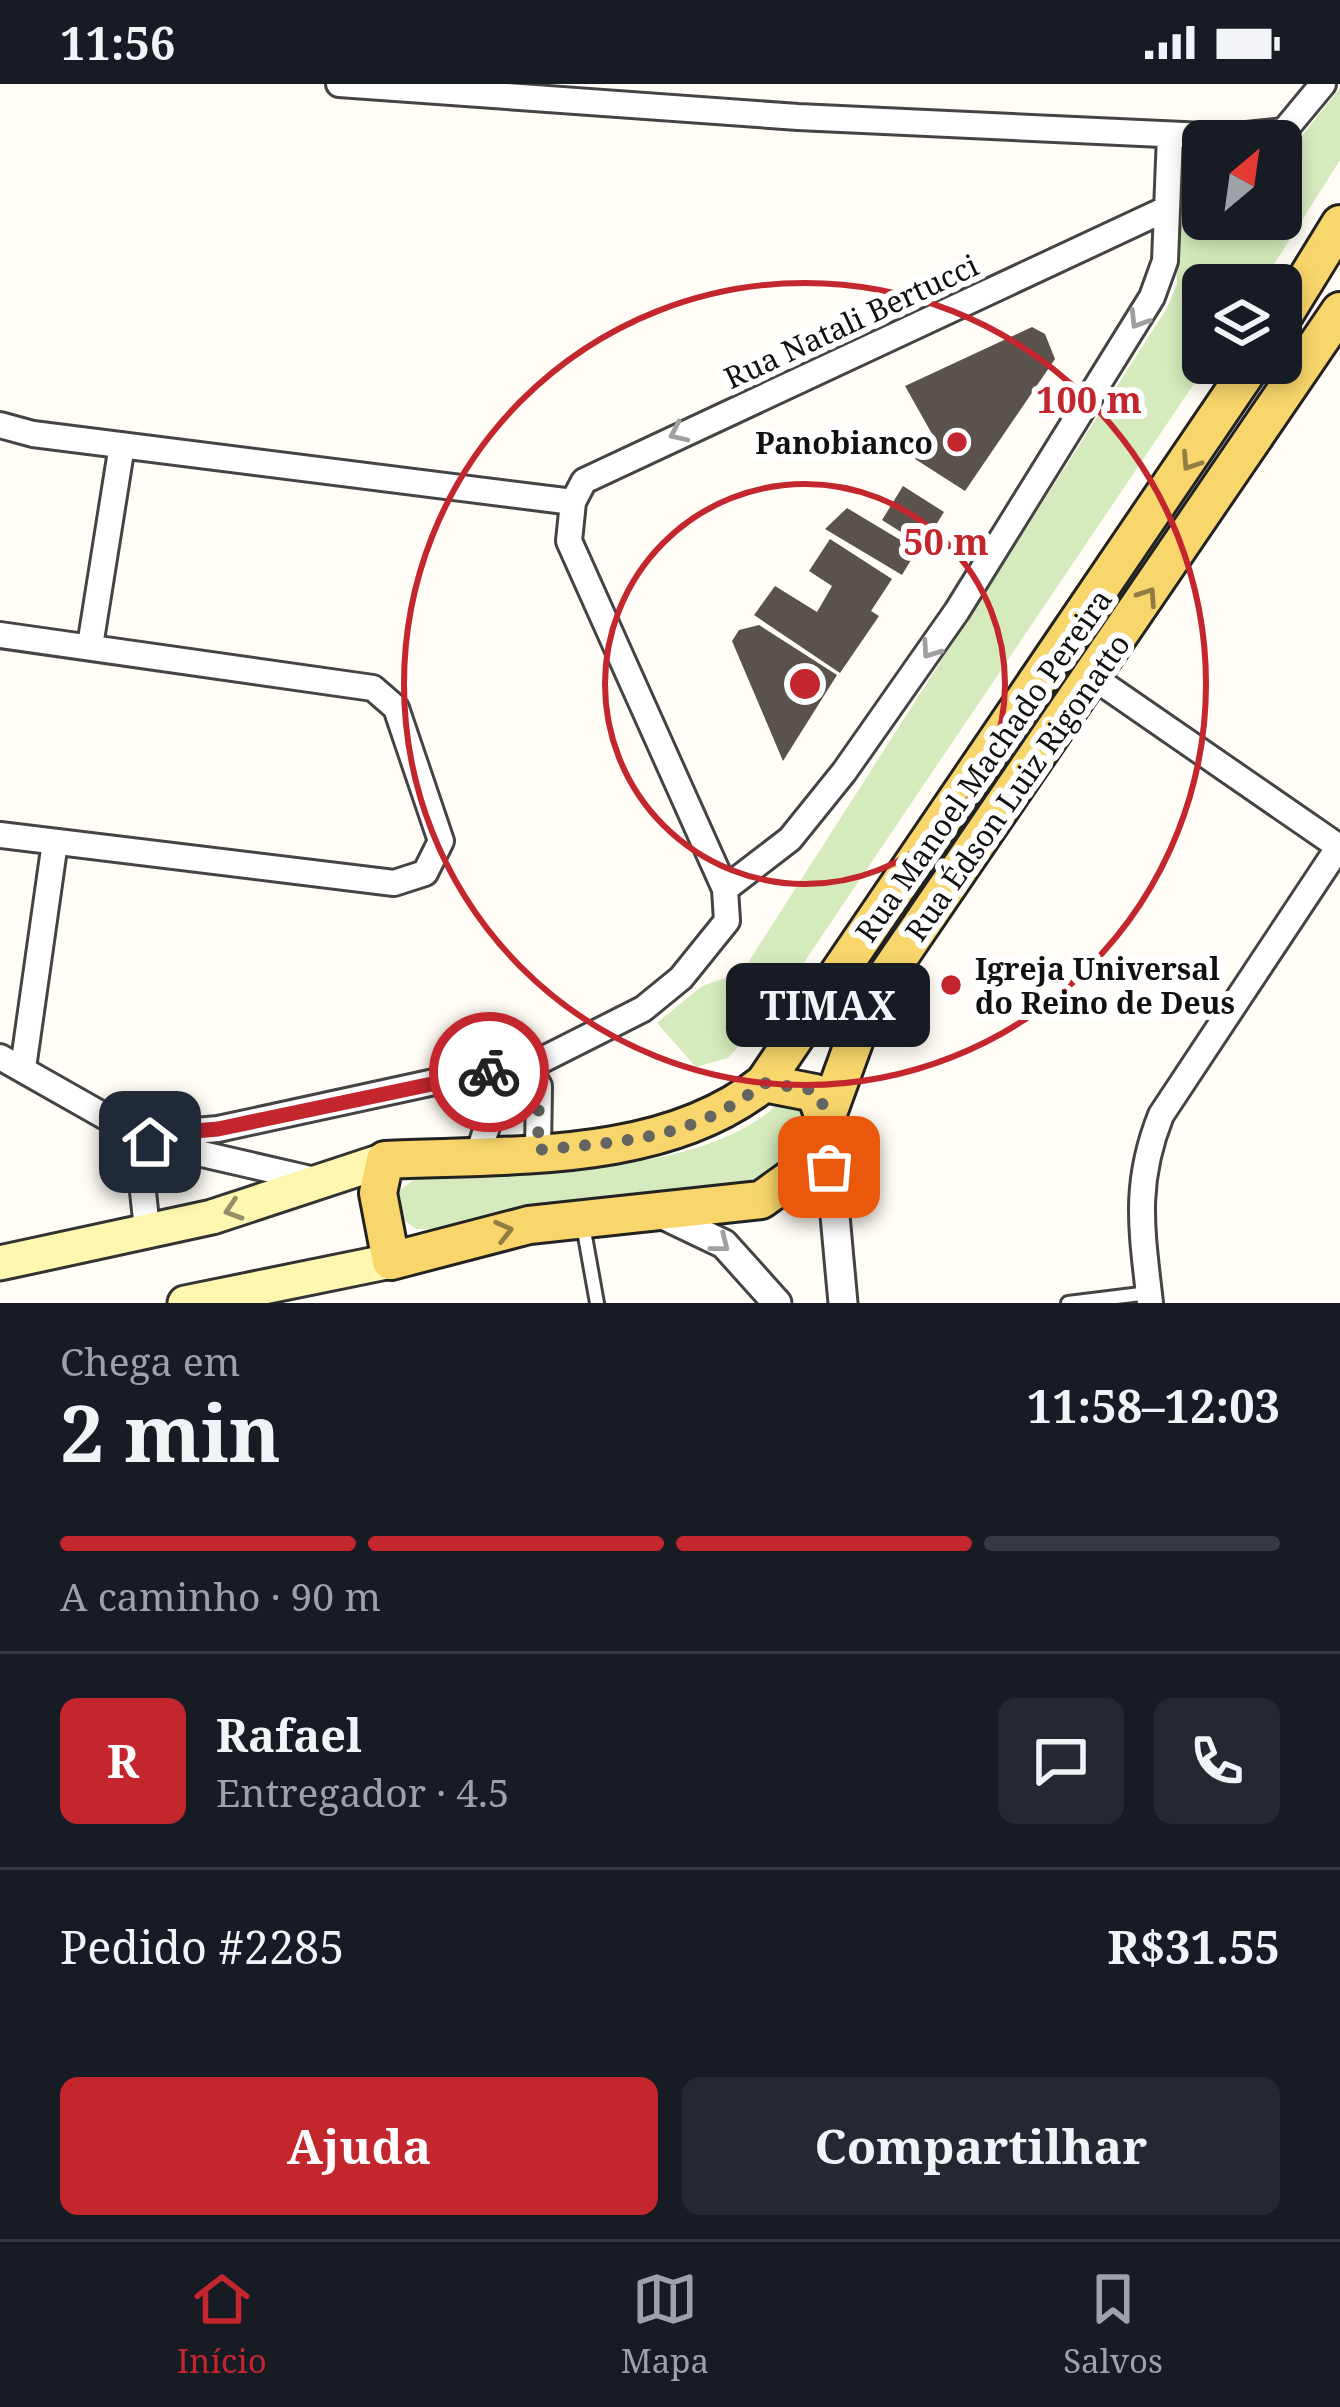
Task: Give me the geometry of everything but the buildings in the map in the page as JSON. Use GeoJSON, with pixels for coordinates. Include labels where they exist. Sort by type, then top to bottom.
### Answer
{"type":"FeatureCollection","features":[{"type":"Feature","properties":{"kind":"main road"},"geometry":{"type":"LineString","coordinates":[[1302,286],[1340,224]]}},
{"type":"Feature","properties":{"kind":"main road","name":"Rua Édson Luiz Rigonatto"},"geometry":{"type":"LineString","coordinates":[[185,1303],[581,1217],[761,1200],[803,1167],[826,1123],[863,1016],[885,978],[1340,311]]}},
{"type":"Feature","properties":{"kind":"main road","name":"Rua Manoel Machado Pereira"},"geometry":{"type":"LineString","coordinates":[[0,1263],[212,1217],[385,1160],[538,1150],[671,1133],[716,1119],[764,1083],[1239,384]]}},
{"type":"Feature","properties":{"kind":"main road"},"geometry":{"type":"LineString","coordinates":[[764,1083],[815,1093],[826,1123]]}},
{"type":"Feature","properties":{"kind":"main road"},"geometry":{"type":"LineString","coordinates":[[385,1160],[379,1193],[391,1261]]}},
{"type":"Feature","properties":{"kind":"street"},"geometry":{"type":"LineString","coordinates":[[339,84],[798,117],[1170,135],[1284,131],[1323,84]]}},
{"type":"Feature","properties":{"kind":"street"},"geometry":{"type":"LineString","coordinates":[[725,889],[790,839],[844,772],[957,611],[1153,297],[1165,261],[1170,135]]}},
{"type":"Feature","properties":{"kind":"street","name":"Rua Natali Bertucci"},"geometry":{"type":"LineString","coordinates":[[573,502],[584,481],[609,465],[1166,209]]}},
{"type":"Feature","properties":{"kind":"street"},"geometry":{"type":"LineString","coordinates":[[0,425],[573,502],[569,541],[725,889],[727,921],[681,978],[643,1009],[529,1067],[471,1074],[218,1129],[171,1133],[150,1142],[140,1164],[148,1229]]}},
{"type":"Feature","properties":{"kind":"street"},"geometry":{"type":"LineString","coordinates":[[90,646],[122,445]]}},
{"type":"Feature","properties":{"kind":"street"},"geometry":{"type":"LineString","coordinates":[[0,635],[382,693],[396,708],[441,841],[424,873],[394,883],[0,835]]}},
{"type":"Feature","properties":{"kind":"street"},"geometry":{"type":"LineString","coordinates":[[1093,677],[1340,846],[1161,1115],[1144,1158],[1138,1198],[1150,1298]]}},
{"type":"Feature","properties":{"kind":"street"},"geometry":{"type":"LineString","coordinates":[[55,842],[11,1063],[150,1142],[318,1181]]}},
{"type":"Feature","properties":{"kind":"street"},"geometry":{"type":"LineString","coordinates":[[529,1067],[539,1086],[538,1150]]}},
{"type":"Feature","properties":{"kind":"street"},"geometry":{"type":"LineString","coordinates":[[478,1155],[492,1111],[529,1067]]}},
{"type":"Feature","properties":{"kind":"street"},"geometry":{"type":"LineString","coordinates":[[826,1123],[843,1303]]}},
{"type":"Feature","properties":{"kind":"street"},"geometry":{"type":"LineString","coordinates":[[647,1208],[724,1244],[777,1303]]}},
{"type":"Feature","properties":{"kind":"lane"},"geometry":{"type":"LineString","coordinates":[[581,1217],[597,1303]]}},
{"type":"Feature","properties":{"kind":"lane"},"geometry":{"type":"LineString","coordinates":[[1068,1303],[1150,1298]]}},
{"type":"Feature","properties":{"kind":"green space"},"geometry":{"type":"Polygon","coordinates":[[[1340,88],[1340,160],[1302,220],[1302,136],[1340,88]]]}},
{"type":"Feature","properties":{"kind":"green space"},"geometry":{"type":"Polygon","coordinates":[[[1182,163],[1182,240],[1289,240],[1274,264],[1182,264],[1182,384],[1194,384],[778,1001],[728,1058],[696,1067],[657,1023],[702,986],[742,972],[1167,308],[1177,284],[1174,232],[1182,163]]]}},
{"type":"Feature","properties":{"kind":"green space"},"geometry":{"type":"Polygon","coordinates":[[[785,1097],[815,1115],[785,1172],[730,1197],[454,1229],[416,1229],[400,1217],[398,1191],[424,1173],[564,1170],[666,1156],[753,1123],[785,1097]]]}},
{"type":"Feature","properties":{"kind":"way so far"},"geometry":{"type":"LineString","coordinates":[[489,1072],[529,1067],[539,1086],[538,1150],[671,1133],[716,1119],[764,1083],[808,1089],[822,1100],[829,1167]]}},
{"type":"Feature","properties":{"kind":"place","name":"Panobianco"},"geometry":{"type":"Point","coordinates":[957,442]}},
{"type":"Feature","properties":{"kind":"place","name":"Igreja Universal do Reino de Deus"},"geometry":{"type":"Point","coordinates":[951,985]}},
{"type":"Feature","properties":{"kind":"place","name":"TIMAX"},"geometry":{"type":"Point","coordinates":[829,1167]}},
{"type":"Feature","properties":{"kind":"route"},"geometry":{"type":"LineString","coordinates":[[150,1142],[171,1133],[218,1129],[489,1072]]}}]}
